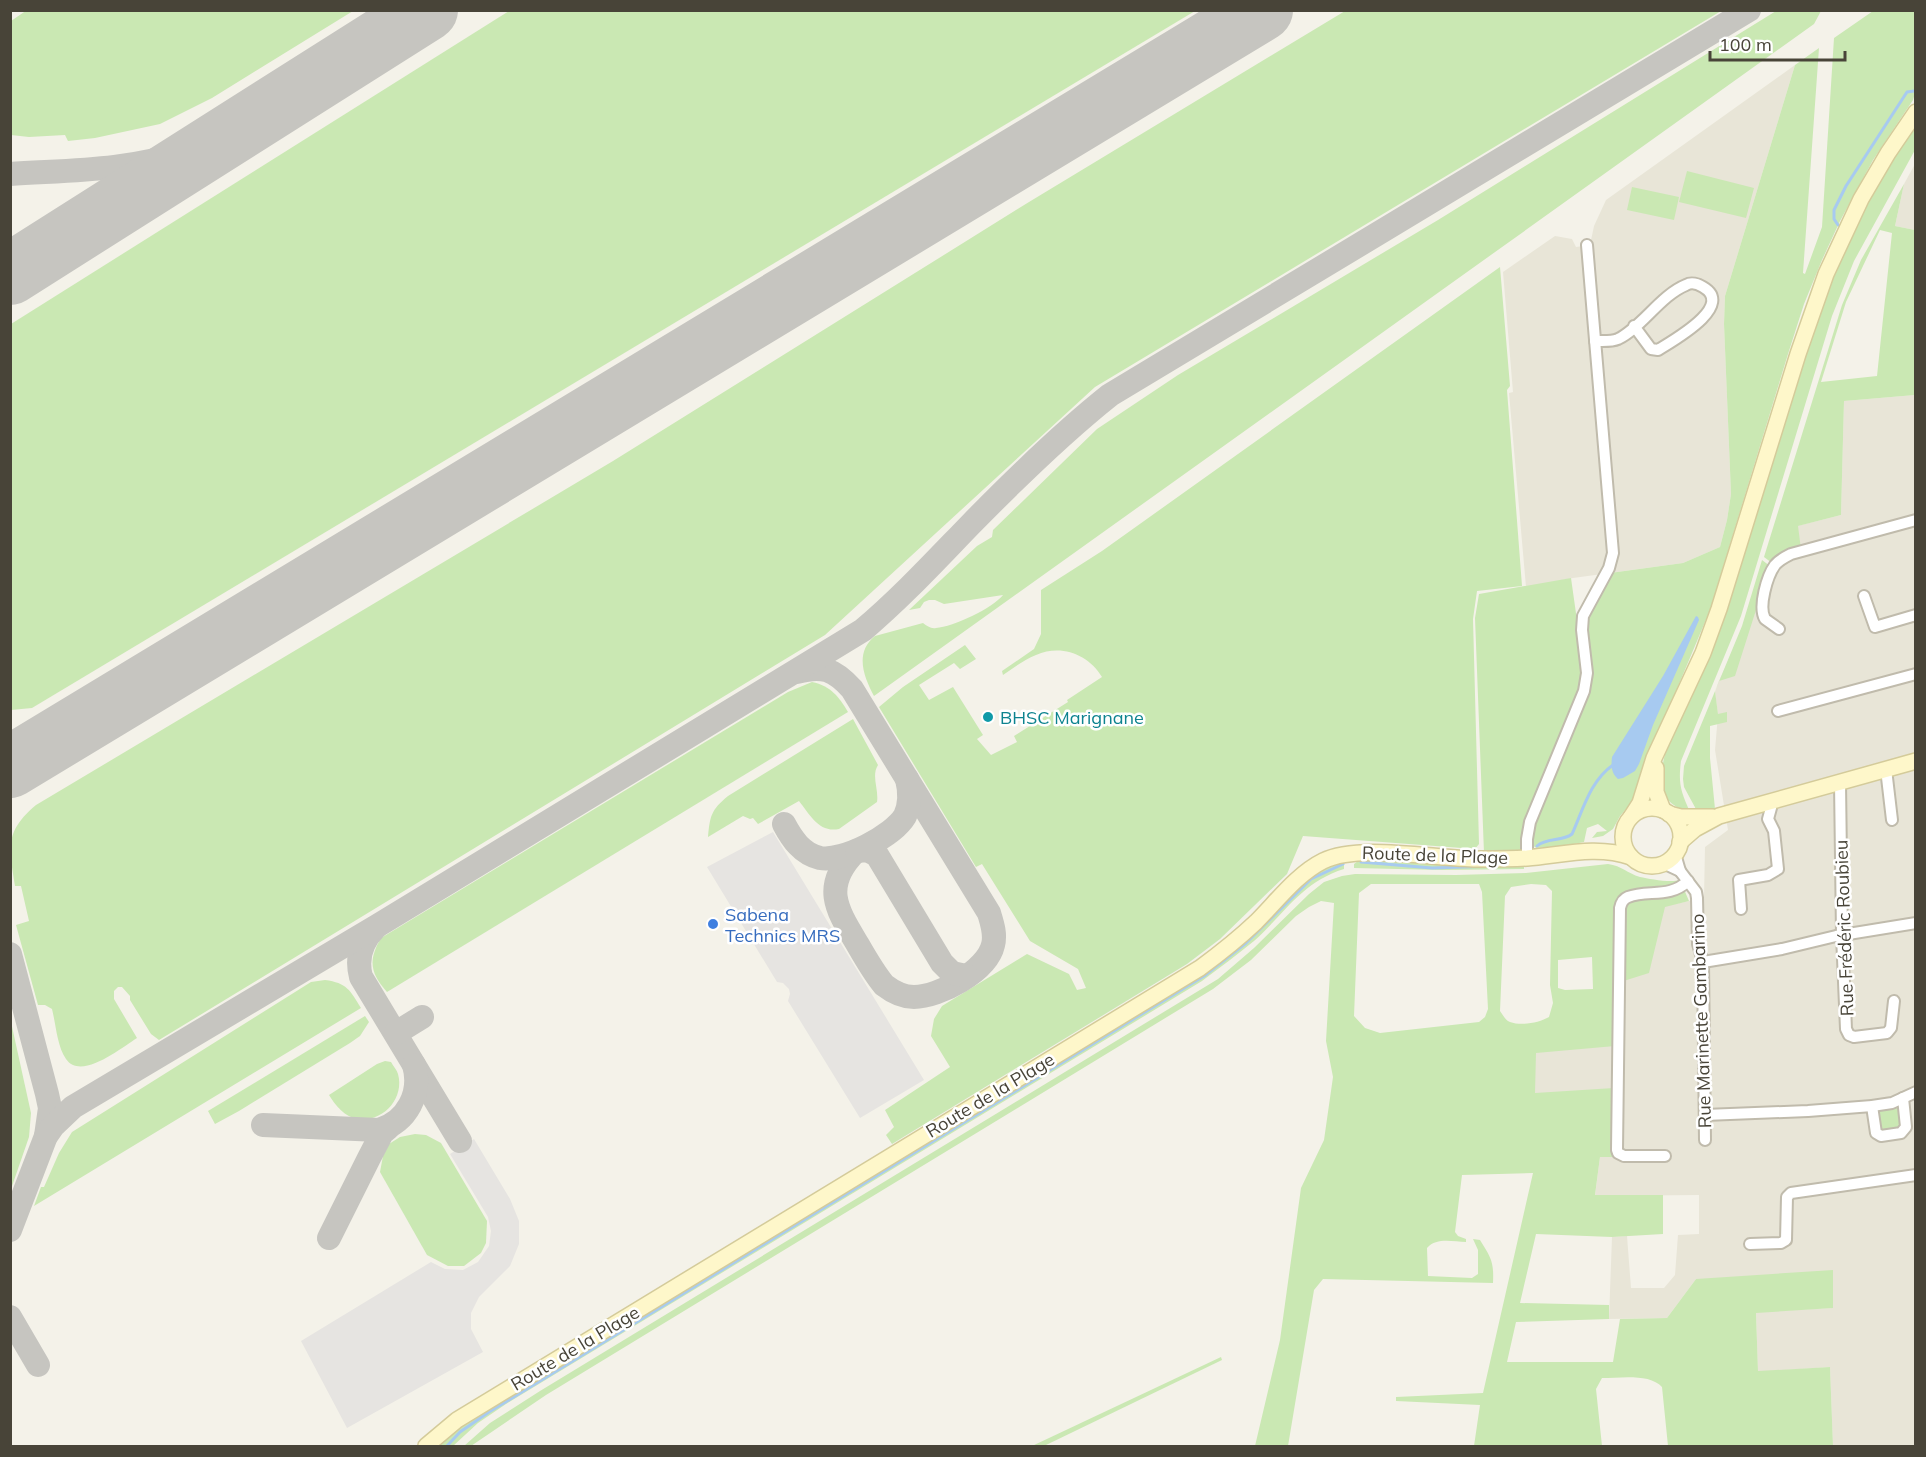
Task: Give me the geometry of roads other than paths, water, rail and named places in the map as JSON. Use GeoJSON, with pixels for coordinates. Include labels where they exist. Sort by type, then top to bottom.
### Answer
{"type":"FeatureCollection","features":[{"type":"Feature","properties":{"kind":"street"},"geometry":{"type":"LineString","coordinates":[[1916,112],[1861,199],[1826,274],[1798,354],[1719,609],[1703,653],[1649,770],[1640,802],[1627,824],[1623,840],[1631,857],[1646,866],[1673,853],[1695,829],[1719,816],[1916,761]]}},
{"type":"Feature","properties":{"kind":"street"},"geometry":{"type":"LineString","coordinates":[[1527,858],[1530,822],[1586,682],[1581,630],[1583,616],[1606,574],[1613,553],[1587,245]]}},
{"type":"Feature","properties":{"kind":"street"},"geometry":{"type":"LineString","coordinates":[[1595,341],[1616,340],[1655,306],[1685,285],[1695,284],[1710,292],[1712,304],[1705,317],[1659,350],[1651,349],[1634,326]]}},
{"type":"Feature","properties":{"kind":"street"},"geometry":{"type":"LineString","coordinates":[[1779,629],[1765,619],[1762,605],[1772,570],[1781,559],[1791,554],[1916,520]]}},
{"type":"Feature","properties":{"kind":"street"},"geometry":{"type":"LineString","coordinates":[[1864,596],[1875,627],[1916,615]]}},
{"type":"Feature","properties":{"kind":"street"},"geometry":{"type":"LineString","coordinates":[[1778,711],[1916,674]]}},
{"type":"Feature","properties":{"kind":"street"},"geometry":{"type":"LineString","coordinates":[[1661,745],[1655,778],[1656,792],[1666,812],[1679,826],[1673,853]]}},
{"type":"Feature","properties":{"kind":"street"},"geometry":{"type":"LineString","coordinates":[[1886,769],[1892,820]]}},
{"type":"Feature","properties":{"kind":"street","name":"Rue Frédéric Roubieu"},"geometry":{"type":"LineString","coordinates":[[1840,783],[1842,935],[1846,1029],[1849,1035],[1887,1034],[1891,1028],[1894,1001]]}},
{"type":"Feature","properties":{"kind":"street"},"geometry":{"type":"LineString","coordinates":[[1741,909],[1738,880],[1768,875],[1778,869],[1774,831],[1768,819],[1770,802]]}},
{"type":"Feature","properties":{"kind":"street"},"geometry":{"type":"LineString","coordinates":[[1627,824],[1643,809],[1656,808],[1681,817],[1719,816]]}},
{"type":"Feature","properties":{"kind":"street","name":"Route de la Plage"},"geometry":{"type":"LineString","coordinates":[[1577,852],[1608,841],[1627,824]]}},
{"type":"Feature","properties":{"kind":"street","name":"Route de la Plage"},"geometry":{"type":"LineString","coordinates":[[426,1446],[457,1420],[1200,968],[1240,936],[1293,884],[1320,862],[1334,856],[1364,852],[1450,858],[1527,858],[1577,852],[1620,853],[1631,857]]}},
{"type":"Feature","properties":{"kind":"street","name":"Rue Marinette Gambarino"},"geometry":{"type":"LineString","coordinates":[[1673,853],[1680,871],[1697,895],[1698,944],[1703,962],[1706,1140]]}},
{"type":"Feature","properties":{"kind":"street"},"geometry":{"type":"LineString","coordinates":[[1665,1156],[1624,1156],[1617,1150],[1620,908],[1623,901],[1629,897],[1673,891],[1688,881]]}},
{"type":"Feature","properties":{"kind":"street"},"geometry":{"type":"LineString","coordinates":[[1703,962],[1916,923]]}},
{"type":"Feature","properties":{"kind":"street"},"geometry":{"type":"LineString","coordinates":[[1705,1115],[1872,1106],[1892,1103],[1916,1092]]}},
{"type":"Feature","properties":{"kind":"street"},"geometry":{"type":"LineString","coordinates":[[1872,1106],[1876,1133],[1881,1136],[1901,1133],[1906,1127],[1903,1098]]}},
{"type":"Feature","properties":{"kind":"street"},"geometry":{"type":"LineString","coordinates":[[1750,1244],[1781,1243],[1786,1240],[1787,1197],[1791,1193],[1916,1175]]}},
{"type":"Feature","properties":{"kind":"water"},"geometry":{"type":"Polygon","coordinates":[[[1696,616],[1699,620],[1653,725],[1639,764],[1635,771],[1618,779],[1612,769],[1612,757],[1663,676],[1696,616]]]}},
{"type":"Feature","properties":{"kind":"waterway"},"geometry":{"type":"LineString","coordinates":[[1838,225],[1834,219],[1834,210],[1846,186],[1907,92],[1914,91]]}},
{"type":"Feature","properties":{"kind":"waterway"},"geometry":{"type":"LineString","coordinates":[[1537,846],[1545,841],[1564,838],[1572,834],[1598,779],[1613,765]]}},
{"type":"Feature","properties":{"kind":"waterway"},"geometry":{"type":"LineString","coordinates":[[1361,862],[1432,868],[1493,866]]}},
{"type":"Feature","properties":{"kind":"waterway"},"geometry":{"type":"LineString","coordinates":[[447,1446],[460,1432],[489,1412],[1204,976],[1246,943],[1311,879],[1343,864]]}},
{"type":"Feature","properties":{"kind":"place","name":"BHSC Marignane"},"geometry":{"type":"Point","coordinates":[988,717]}},
{"type":"Feature","properties":{"kind":"place","name":"Sabena Technics MRS"},"geometry":{"type":"Point","coordinates":[713,924]}}]}
